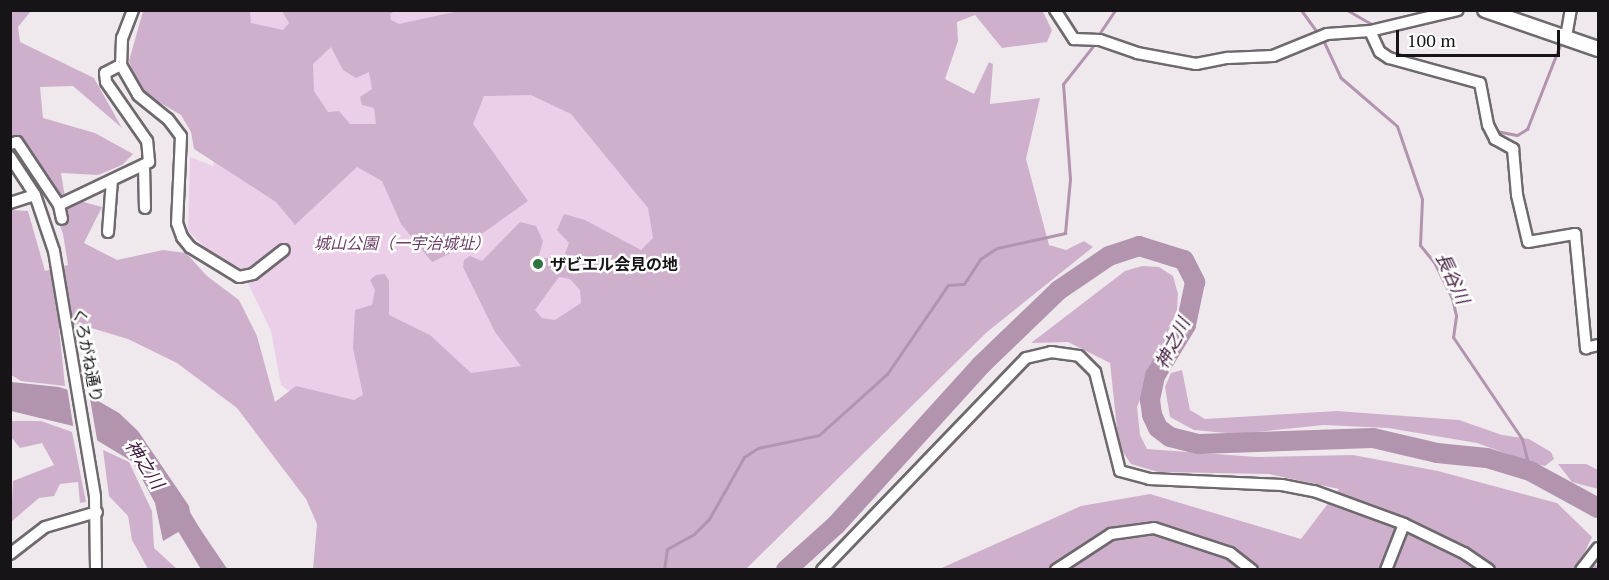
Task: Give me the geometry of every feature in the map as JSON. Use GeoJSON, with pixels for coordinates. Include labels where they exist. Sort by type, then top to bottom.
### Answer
{"type":"FeatureCollection","features":[{"type":"Feature","properties":{"kind":"main road"},"geometry":{"type":"LineString","coordinates":[[1485,10],[1599,49]]}},
{"type":"Feature","properties":{"kind":"street"},"geometry":{"type":"LineString","coordinates":[[133,10],[122,38],[121,64],[138,95],[175,125],[181,136],[177,223],[190,247],[239,277],[253,274],[284,250]]}},
{"type":"Feature","properties":{"kind":"street"},"geometry":{"type":"LineString","coordinates":[[1055,10],[1074,39],[1100,40],[1137,53],[1197,64],[1228,58],[1273,56],[1323,36],[1370,31],[1458,10]]}},
{"type":"Feature","properties":{"kind":"street"},"geometry":{"type":"LineString","coordinates":[[1566,37],[1571,10]]}},
{"type":"Feature","properties":{"kind":"street"},"geometry":{"type":"LineString","coordinates":[[1370,31],[1380,51],[1389,58],[1480,83],[1488,125],[1495,139],[1513,149],[1517,195],[1528,242],[1575,234],[1586,348],[1599,345]]}},
{"type":"Feature","properties":{"kind":"street"},"geometry":{"type":"LineString","coordinates":[[59,205],[148,162],[147,141],[106,82],[105,74],[121,64]]}},
{"type":"Feature","properties":{"kind":"street"},"geometry":{"type":"LineString","coordinates":[[10,144],[17,142],[59,205],[63,219]]}},
{"type":"Feature","properties":{"kind":"street","name":"くろがね通り"},"geometry":{"type":"LineString","coordinates":[[10,157],[35,195],[54,251],[97,512],[96,570]]}},
{"type":"Feature","properties":{"kind":"street"},"geometry":{"type":"LineString","coordinates":[[144,165],[146,208]]}},
{"type":"Feature","properties":{"kind":"street"},"geometry":{"type":"LineString","coordinates":[[108,232],[112,180]]}},
{"type":"Feature","properties":{"kind":"street"},"geometry":{"type":"LineString","coordinates":[[10,203],[35,195]]}},
{"type":"Feature","properties":{"kind":"street"},"geometry":{"type":"LineString","coordinates":[[822,570],[1026,358],[1051,352],[1079,356],[1095,372],[1116,465],[1120,471],[1149,479],[1282,484],[1341,500],[1404,524],[1464,553],[1489,570]]}},
{"type":"Feature","properties":{"kind":"street"},"geometry":{"type":"LineString","coordinates":[[10,554],[45,527],[97,512]]}},
{"type":"Feature","properties":{"kind":"street"},"geometry":{"type":"LineString","coordinates":[[1386,570],[1404,524]]}},
{"type":"Feature","properties":{"kind":"street"},"geometry":{"type":"LineString","coordinates":[[1056,570],[1112,534],[1154,528],[1230,553],[1252,570]]}},
{"type":"Feature","properties":{"kind":"street"},"geometry":{"type":"LineString","coordinates":[[1581,570],[1598,549]]}},
{"type":"Feature","properties":{"kind":"green space","name":"城山公園（一宇治城址）"},"geometry":{"type":"Polygon","coordinates":[[[219,10],[533,11],[506,74],[574,97],[663,230],[528,383],[357,407],[294,395],[281,385],[271,331],[241,269],[208,250],[188,231],[190,157],[213,166],[223,111],[219,10]]]}},
{"type":"Feature","properties":{"kind":"shaded area"},"geometry":{"type":"Polygon","coordinates":[[[463,10],[1042,10],[1052,30],[1047,42],[1002,48],[975,15],[957,22],[958,41],[945,79],[974,94],[989,62],[993,64],[990,104],[1040,98],[1026,159],[1049,245],[1066,250],[1084,241],[1093,247],[987,332],[746,569],[313,569],[317,524],[306,499],[237,408],[177,363],[128,339],[78,324],[59,328],[65,386],[21,381],[11,375],[11,210],[28,211],[45,271],[68,265],[63,234],[47,191],[11,140],[11,11],[31,11],[18,27],[20,42],[94,78],[122,128],[73,86],[40,87],[43,118],[95,133],[133,154],[122,165],[98,175],[61,173],[65,197],[102,207],[84,243],[117,260],[163,250],[186,253],[207,276],[239,300],[257,336],[275,402],[296,386],[354,400],[363,395],[353,348],[355,310],[372,305],[375,290],[370,280],[376,275],[385,274],[389,281],[389,315],[430,335],[471,373],[521,366],[495,332],[463,267],[464,260],[470,256],[482,261],[520,222],[536,226],[543,241],[538,259],[564,256],[569,243],[557,230],[564,214],[585,220],[641,250],[653,238],[648,208],[571,114],[531,95],[484,96],[473,124],[528,201],[462,248],[432,262],[401,224],[382,181],[357,167],[295,225],[276,202],[194,149],[191,132],[181,115],[140,91],[129,61],[143,11],[250,11],[251,23],[283,30],[289,23],[282,11],[395,11],[390,14],[391,20],[399,24],[463,10]],[[331,47],[313,64],[314,91],[328,112],[339,111],[350,124],[376,124],[374,108],[362,105],[360,97],[372,89],[369,72],[356,78],[343,70],[331,47]],[[559,277],[535,310],[542,318],[555,320],[581,303],[580,290],[570,279],[559,277]]]}},
{"type":"Feature","properties":{"kind":"shaded area"},"geometry":{"type":"Polygon","coordinates":[[[1142,266],[1159,267],[1173,276],[1178,294],[1177,310],[1137,407],[1140,435],[1147,449],[1257,457],[1353,455],[1438,471],[1557,503],[1592,537],[1581,560],[1598,566],[1598,570],[937,570],[1081,506],[1150,494],[1301,539],[1339,489],[1269,474],[1158,472],[1131,464],[1119,447],[1110,363],[1068,342],[1031,343],[1125,271],[1142,266]]]}},
{"type":"Feature","properties":{"kind":"shaded area"},"geometry":{"type":"Polygon","coordinates":[[[1182,370],[1190,410],[1205,419],[1337,411],[1459,420],[1502,435],[1529,439],[1551,452],[1554,459],[1545,466],[1477,443],[1388,428],[1324,425],[1237,434],[1194,430],[1170,417],[1165,387],[1171,373],[1182,370]]]}},
{"type":"Feature","properties":{"kind":"shaded area"},"geometry":{"type":"Polygon","coordinates":[[[11,421],[41,421],[72,432],[86,502],[80,503],[78,482],[60,484],[54,496],[39,498],[11,522],[13,481],[54,465],[42,443],[20,448],[11,437],[11,421]]]}},
{"type":"Feature","properties":{"kind":"shaded area"},"geometry":{"type":"Polygon","coordinates":[[[103,450],[129,462],[152,511],[154,548],[177,569],[148,569],[132,540],[128,516],[109,496],[103,450]]]}},
{"type":"Feature","properties":{"kind":"shaded area"},"geometry":{"type":"Polygon","coordinates":[[[1558,464],[1586,464],[1598,470],[1598,489],[1572,482],[1558,464]]]}},
{"type":"Feature","properties":{"kind":"water"},"geometry":{"type":"Polygon","coordinates":[[[11,382],[59,387],[93,398],[119,413],[138,431],[189,506],[192,524],[163,541],[155,503],[133,462],[73,426],[11,411],[11,382]]]}},
{"type":"Feature","properties":{"kind":"pier"},"geometry":{"type":"Polygon","coordinates":[[[67,387],[89,393],[98,445],[74,431],[67,387]]]}},
{"type":"Feature","properties":{"kind":"waterway"},"geometry":{"type":"LineString","coordinates":[[1099,34],[1115,10]]}},
{"type":"Feature","properties":{"kind":"waterway","name":"長谷川"},"geometry":{"type":"LineString","coordinates":[[1301,10],[1324,42],[1340,77],[1397,126],[1422,199],[1420,245],[1434,262],[1452,298],[1456,316],[1453,337],[1522,439],[1530,471]]}},
{"type":"Feature","properties":{"kind":"waterway"},"geometry":{"type":"LineString","coordinates":[[1347,10],[1371,24]]}},
{"type":"Feature","properties":{"kind":"waterway"},"geometry":{"type":"LineString","coordinates":[[1496,131],[1517,135],[1527,129],[1560,45]]}},
{"type":"Feature","properties":{"kind":"waterway"},"geometry":{"type":"LineString","coordinates":[[664,570],[667,549],[694,534],[709,519],[744,457],[758,448],[819,435],[887,374],[948,285],[964,284],[980,259],[997,248],[1065,233],[1070,179],[1063,84],[1093,46]]}},
{"type":"Feature","properties":{"kind":"waterway","name":"神之川"},"geometry":{"type":"LineString","coordinates":[[786,570],[836,525],[981,365],[1059,290],[1109,256],[1139,246],[1184,260],[1195,282],[1186,325],[1155,376],[1150,400],[1152,415],[1158,428],[1170,437],[1199,444],[1373,438],[1437,453],[1487,458],[1530,471],[1598,508]]}},
{"type":"Feature","properties":{"kind":"waterway","name":"神之川"},"geometry":{"type":"LineString","coordinates":[[174,505],[213,570]]}},
{"type":"Feature","properties":{"kind":"waterway"},"geometry":{"type":"LineString","coordinates":[[188,514],[226,570]]}},
{"type":"Feature","properties":{"kind":"place","name":"ザビエル会見の地"},"geometry":{"type":"Point","coordinates":[538,264]}}]}
